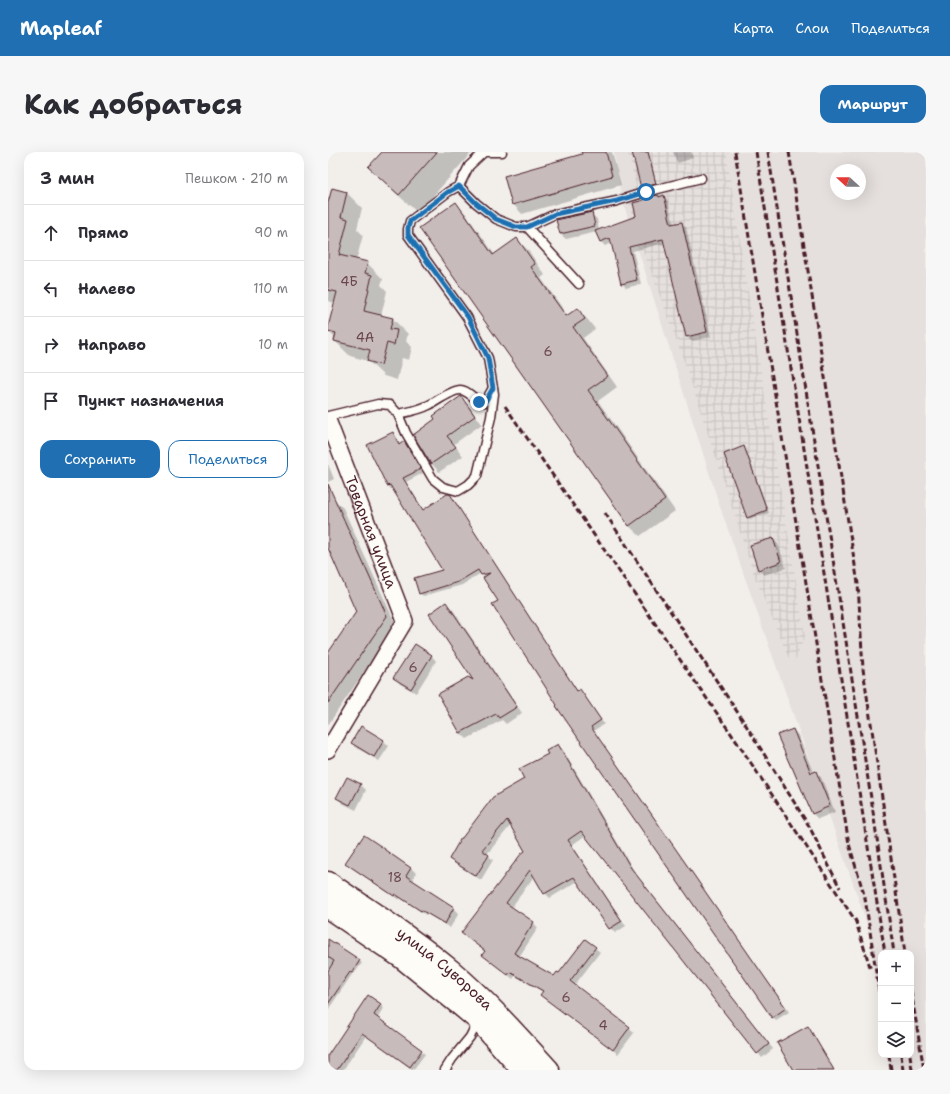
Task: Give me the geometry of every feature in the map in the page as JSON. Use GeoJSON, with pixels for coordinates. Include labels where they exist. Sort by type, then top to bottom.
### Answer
{"type":"FeatureCollection","features":[{"type":"Feature","properties":{"kind":"main road","name":"улица Суворова"},"geometry":{"type":"LineString","coordinates":[[328,883],[412,941],[452,972],[504,1022],[548,1070]]}},
{"type":"Feature","properties":{"kind":"main road","name":"улица Суворова"},"geometry":{"type":"LineString","coordinates":[[328,907],[403,958],[479,1020],[522,1070]]}},
{"type":"Feature","properties":{"kind":"street","name":"Товарная улица"},"geometry":{"type":"LineString","coordinates":[[328,420],[405,621],[328,750]]}},
{"type":"Feature","properties":{"kind":"lane"},"geometry":{"type":"LineString","coordinates":[[328,416],[378,404],[390,405],[398,414],[406,433],[433,479],[443,487],[458,491],[468,485],[477,476],[492,417],[494,394],[488,358],[468,317],[408,235],[408,228],[410,221],[448,192],[459,186],[469,166],[484,152],[502,152]]}},
{"type":"Feature","properties":{"kind":"lane"},"geometry":{"type":"LineString","coordinates":[[459,186],[476,203],[496,219],[516,227],[527,227],[555,214],[617,201],[701,178]]}},
{"type":"Feature","properties":{"kind":"lane"},"geometry":{"type":"LineString","coordinates":[[527,227],[579,284]]}},
{"type":"Feature","properties":{"kind":"lane"},"geometry":{"type":"LineString","coordinates":[[398,414],[428,406],[451,393],[460,390],[467,392],[479,402],[485,402],[493,388]]}},
{"type":"Feature","properties":{"kind":"lane"},"geometry":{"type":"LineString","coordinates":[[445,1070],[470,1037],[479,1020]]}},
{"type":"Feature","properties":{"kind":"shaded area"},"geometry":{"type":"Polygon","coordinates":[[[614,152],[926,152],[926,1070],[890,1070],[888,1058],[914,1058],[914,950],[878,950],[878,992],[868,926],[720,507],[621,196],[614,152]]]}},
{"type":"Feature","properties":{"kind":"shaded area"},"geometry":{"type":"Polygon","coordinates":[[[628,152],[726,152],[805,636],[796,659],[789,659],[754,575],[684,361],[641,245],[629,202],[636,186],[628,152]]]}},
{"type":"Feature","properties":{"kind":"building"},"geometry":{"type":"Polygon","coordinates":[[[382,152],[437,152],[399,195],[368,167],[382,152]]]}},
{"type":"Feature","properties":{"kind":"building"},"geometry":{"type":"Polygon","coordinates":[[[581,152],[606,152],[612,176],[512,205],[504,176],[582,154],[581,152]]]}},
{"type":"Feature","properties":{"kind":"building"},"geometry":{"type":"Polygon","coordinates":[[[632,152],[648,152],[656,184],[641,188],[632,152]]]}},
{"type":"Feature","properties":{"kind":"building"},"geometry":{"type":"Polygon","coordinates":[[[332,188],[347,192],[341,217],[348,219],[339,255],[368,262],[365,273],[372,275],[364,311],[393,318],[390,329],[397,330],[394,345],[387,343],[381,365],[367,361],[370,350],[334,341],[336,333],[328,331],[337,292],[328,290],[328,203],[332,188]]]}},
{"type":"Feature","properties":{"kind":"building"},"geometry":{"type":"Polygon","coordinates":[[[658,195],[659,197],[664,195],[671,224],[682,222],[707,332],[686,337],[663,239],[629,247],[637,280],[621,284],[610,238],[600,242],[595,231],[636,216],[633,203],[644,200],[644,198],[658,195]]]}},
{"type":"Feature","properties":{"kind":"building"},"geometry":{"type":"Polygon","coordinates":[[[456,202],[493,255],[517,238],[535,264],[531,267],[566,316],[578,308],[585,319],[573,327],[608,376],[588,390],[665,500],[629,526],[419,228],[456,202]]]}},
{"type":"Feature","properties":{"kind":"building"},"geometry":{"type":"Polygon","coordinates":[[[592,212],[595,226],[560,234],[556,220],[592,212]]]}},
{"type":"Feature","properties":{"kind":"building"},"geometry":{"type":"Polygon","coordinates":[[[461,396],[475,416],[447,436],[456,447],[431,464],[413,435],[435,419],[433,416],[461,396]]]}},
{"type":"Feature","properties":{"kind":"building"},"geometry":{"type":"Polygon","coordinates":[[[393,432],[399,445],[404,441],[421,469],[403,478],[423,510],[447,494],[450,494],[577,691],[580,689],[601,720],[591,727],[786,1008],[772,1018],[556,706],[557,705],[492,604],[498,601],[483,578],[490,573],[481,575],[478,570],[458,582],[419,594],[414,578],[442,570],[390,485],[387,486],[367,445],[393,432]]]}},
{"type":"Feature","properties":{"kind":"building"},"geometry":{"type":"Polygon","coordinates":[[[744,446],[767,510],[747,518],[724,454],[744,446]]]}},
{"type":"Feature","properties":{"kind":"building"},"geometry":{"type":"Polygon","coordinates":[[[328,484],[387,616],[328,703],[328,653],[356,612],[328,548],[328,484]]]}},
{"type":"Feature","properties":{"kind":"building"},"geometry":{"type":"Polygon","coordinates":[[[773,538],[781,562],[758,570],[750,545],[773,538]]]}},
{"type":"Feature","properties":{"kind":"building"},"geometry":{"type":"Polygon","coordinates":[[[446,602],[517,707],[499,718],[496,714],[460,733],[438,694],[468,677],[473,680],[429,614],[446,602]]]}},
{"type":"Feature","properties":{"kind":"building"},"geometry":{"type":"Polygon","coordinates":[[[415,644],[432,655],[411,689],[393,678],[415,644]]]}},
{"type":"Feature","properties":{"kind":"building"},"geometry":{"type":"Polygon","coordinates":[[[361,726],[384,740],[374,757],[351,743],[361,726]]]}},
{"type":"Feature","properties":{"kind":"building"},"geometry":{"type":"Polygon","coordinates":[[[793,729],[811,773],[816,771],[830,806],[812,814],[777,735],[793,729]]]}},
{"type":"Feature","properties":{"kind":"building"},"geometry":{"type":"Polygon","coordinates":[[[558,744],[631,868],[769,1044],[757,1054],[581,831],[568,840],[622,921],[609,929],[574,877],[544,894],[530,870],[506,903],[534,922],[514,953],[554,976],[557,972],[559,973],[585,939],[596,947],[570,981],[630,1027],[613,1050],[540,995],[543,991],[510,972],[508,975],[482,955],[485,951],[461,933],[521,854],[525,851],[507,820],[482,850],[489,855],[476,876],[449,859],[461,838],[493,797],[524,779],[519,769],[548,754],[546,751],[558,744]]]}},
{"type":"Feature","properties":{"kind":"building"},"geometry":{"type":"Polygon","coordinates":[[[347,777],[361,784],[350,805],[336,798],[347,777]]]}},
{"type":"Feature","properties":{"kind":"building"},"geometry":{"type":"Polygon","coordinates":[[[364,835],[411,868],[406,876],[454,907],[445,924],[421,911],[395,894],[394,896],[345,863],[364,835]]]}},
{"type":"Feature","properties":{"kind":"building"},"geometry":{"type":"Polygon","coordinates":[[[328,939],[360,960],[328,1004],[328,971],[334,961],[328,957],[328,939]]]}},
{"type":"Feature","properties":{"kind":"building"},"geometry":{"type":"Polygon","coordinates":[[[368,995],[381,1004],[374,1015],[422,1050],[410,1067],[362,1033],[337,1070],[328,1070],[328,1055],[368,995]]]}},
{"type":"Feature","properties":{"kind":"building"},"geometry":{"type":"Polygon","coordinates":[[[808,1026],[834,1070],[793,1070],[777,1043],[808,1026]]]}},
{"type":"Feature","properties":{"kind":"railway"},"geometry":{"type":"LineString","coordinates":[[735,152],[849,844],[865,898],[878,986]]}},
{"type":"Feature","properties":{"kind":"railway"},"geometry":{"type":"LineString","coordinates":[[756,152],[885,950]]}},
{"type":"Feature","properties":{"kind":"railway"},"geometry":{"type":"LineString","coordinates":[[768,152],[871,798],[894,950]]}},
{"type":"Feature","properties":{"kind":"railway"},"geometry":{"type":"LineString","coordinates":[[789,152],[858,584],[863,669],[905,950]]}},
{"type":"Feature","properties":{"kind":"railway"},"geometry":{"type":"LineString","coordinates":[[505,406],[743,751],[857,923]]}},
{"type":"Feature","properties":{"kind":"railway"},"geometry":{"type":"LineString","coordinates":[[605,513],[744,722],[809,826],[840,888]]}},
{"type":"Feature","properties":{"kind":"railway"},"geometry":{"type":"LineString","coordinates":[[855,919],[871,970]]}},
{"type":"Feature","properties":{"kind":"railway"},"geometry":{"type":"LineString","coordinates":[[914,1009],[924,1070]]}},
{"type":"Feature","properties":{"kind":"railway"},"geometry":{"type":"LineString","coordinates":[[889,1058],[891,1070]]}},
{"type":"Feature","properties":{"kind":"railway"},"geometry":{"type":"LineString","coordinates":[[901,1058],[903,1070]]}},
{"type":"Feature","properties":{"kind":"railway"},"geometry":{"type":"LineString","coordinates":[[910,1058],[912,1070]]}},
{"type":"Feature","properties":{"kind":"route"},"geometry":{"type":"LineString","coordinates":[[479,402],[485,402],[493,388],[488,358],[468,317],[408,235],[410,221],[448,192],[459,186],[476,203],[496,219],[516,227],[527,227],[555,214],[617,201],[646,192]]}}]}
